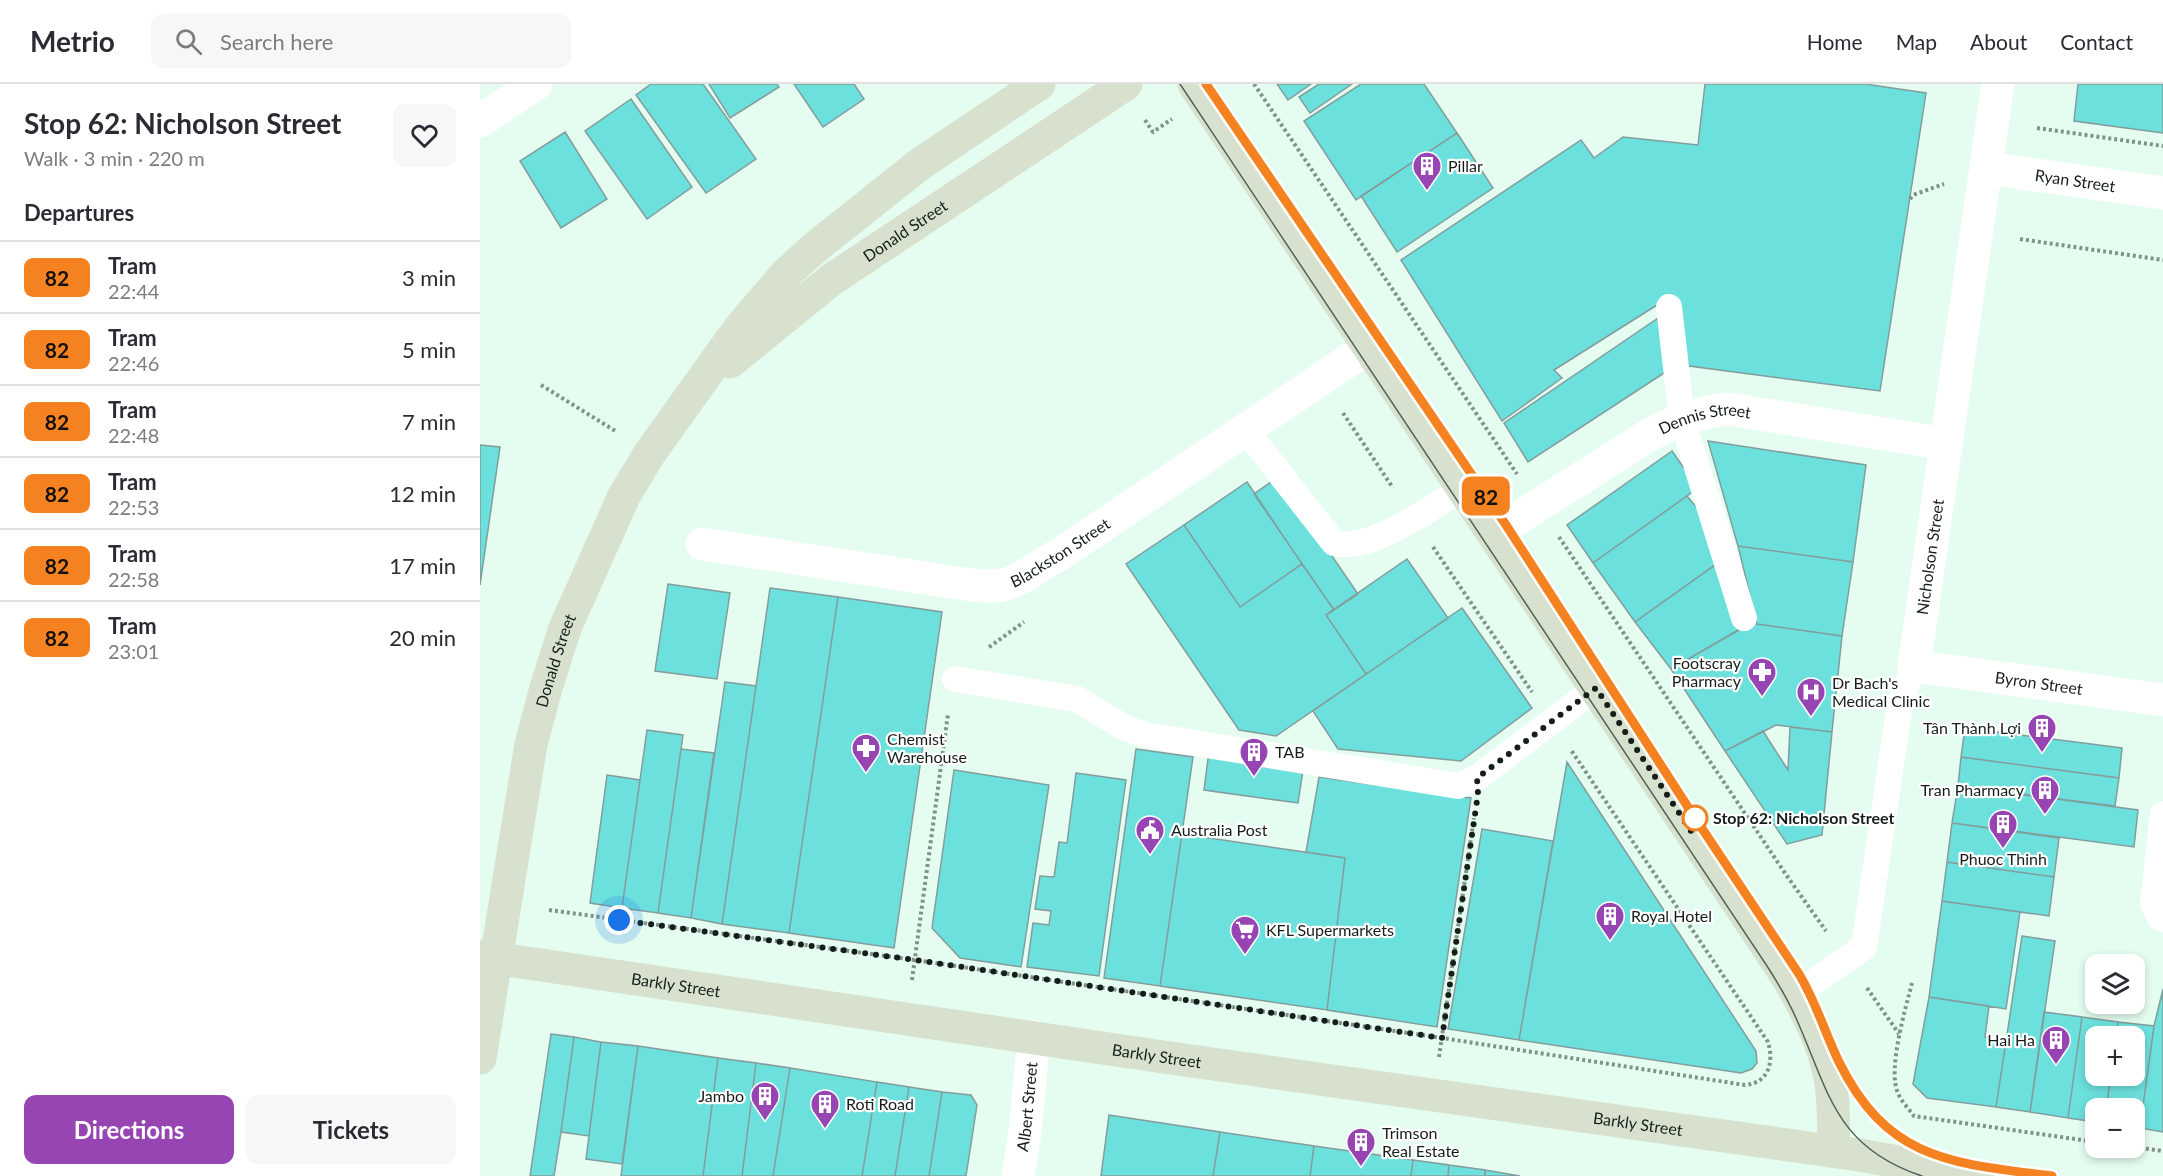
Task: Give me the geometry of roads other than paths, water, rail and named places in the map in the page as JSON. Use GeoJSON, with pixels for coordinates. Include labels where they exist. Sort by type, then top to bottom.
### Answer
{"type":"FeatureCollection","features":[{"type":"Feature","properties":{"kind":"street"},"geometry":{"type":"LineString","coordinates":[[480,121],[537,84]]}},
{"type":"Feature","properties":{"kind":"street","name":"Donald Street"},"geometry":{"type":"LineString","coordinates":[[480,1058],[488,958],[531,744],[565,628],[624,496],[650,453],[742,324],[796,265],[920,164],[1039,84]]}},
{"type":"Feature","properties":{"kind":"street","name":"Donald Street"},"geometry":{"type":"LineString","coordinates":[[695,392],[831,280],[1126,84]]}},
{"type":"Feature","properties":{"kind":"street"},"geometry":{"type":"LineString","coordinates":[[1194,84],[1797,994],[1814,1029],[1830,1077],[1833,1151]]}},
{"type":"Feature","properties":{"kind":"street","name":"Nicholson Street"},"geometry":{"type":"LineString","coordinates":[[1914,666],[1998,84]]}},
{"type":"Feature","properties":{"kind":"street","name":"Ryan Street"},"geometry":{"type":"LineString","coordinates":[[1986,168],[2163,193]]}},
{"type":"Feature","properties":{"kind":"street","name":"Blackston Street"},"geometry":{"type":"LineString","coordinates":[[702,544],[958,583],[984,586],[1002,585],[1016,580],[1057,556],[1369,347]]}},
{"type":"Feature","properties":{"kind":"street","name":"Dennis Street"},"geometry":{"type":"LineString","coordinates":[[1493,534],[1651,434],[1703,412],[1728,409],[1947,444]]}},
{"type":"Feature","properties":{"kind":"street","name":"Byron Street"},"geometry":{"type":"LineString","coordinates":[[1914,666],[2163,700]]}},
{"type":"Feature","properties":{"kind":"street","name":"Barkly Street"},"geometry":{"type":"LineString","coordinates":[[488,958],[1433,1096],[1833,1151],[1977,1176]]}},
{"type":"Feature","properties":{"kind":"street","name":"Albert Street"},"geometry":{"type":"LineString","coordinates":[[1018,1176],[1025,1132],[1034,1037]]}},
{"type":"Feature","properties":{"kind":"lane"},"geometry":{"type":"LineString","coordinates":[[1670,307],[1682,419],[1744,618]]}},
{"type":"Feature","properties":{"kind":"lane"},"geometry":{"type":"LineString","coordinates":[[1245,429],[1334,543],[1343,546],[1360,543],[1391,531],[1463,488]]}},
{"type":"Feature","properties":{"kind":"lane","name":"Nicholson Street"},"geometry":{"type":"LineString","coordinates":[[1797,994],[1864,947],[1900,703],[1914,666]]}},
{"type":"Feature","properties":{"kind":"lane"},"geometry":{"type":"LineString","coordinates":[[955,679],[1077,699],[1125,728],[1146,735],[1458,786],[1477,778],[1596,688]]}},
{"type":"Feature","properties":{"kind":"lane"},"geometry":{"type":"LineString","coordinates":[[2163,823],[2153,904],[2160,918],[2163,919]]}},
{"type":"Feature","properties":{"kind":"tram line"},"geometry":{"type":"LineString","coordinates":[[1180,84],[1767,966],[1793,1011],[1827,1093],[1839,1114],[1853,1133],[1870,1149],[1893,1164],[1922,1176]]}},
{"type":"Feature","properties":{"kind":"tram line"},"geometry":{"type":"LineString","coordinates":[[1206,84],[1506,525],[1695,818],[1799,974],[1839,1062],[1858,1095],[1879,1120],[1902,1138],[1927,1151],[1954,1160],[2052,1176]]}},
{"type":"Feature","properties":{"kind":"tram line","name":"82"},"geometry":{"type":"LineString","coordinates":[[1206,84],[1506,525],[1695,818],[1799,974],[1811,994],[1840,1064],[1866,1108],[1895,1135],[1932,1154],[1964,1163],[2052,1176]]}},
{"type":"Feature","properties":{"kind":"place","name":"Pillar"},"geometry":{"type":"Point","coordinates":[1427,192]}},
{"type":"Feature","properties":{"kind":"place","name":"Footscray Pharmacy"},"geometry":{"type":"Point","coordinates":[1762,698]}},
{"type":"Feature","properties":{"kind":"place","name":"Dr Bach's Medical Clinic"},"geometry":{"type":"Point","coordinates":[1811,718]}},
{"type":"Feature","properties":{"kind":"place","name":"Tân Thành Lợi"},"geometry":{"type":"Point","coordinates":[2042,754]}},
{"type":"Feature","properties":{"kind":"place","name":"Chemist Warehouse"},"geometry":{"type":"Point","coordinates":[866,774]}},
{"type":"Feature","properties":{"kind":"place","name":"TAB"},"geometry":{"type":"Point","coordinates":[1254,778]}},
{"type":"Feature","properties":{"kind":"place","name":"Tran Pharmacy"},"geometry":{"type":"Point","coordinates":[2045,816]}},
{"type":"Feature","properties":{"kind":"place","name":"Stop 62: Nicholson Street"},"geometry":{"type":"Point","coordinates":[1695,818]}},
{"type":"Feature","properties":{"kind":"place","name":"Phuoc Thinh"},"geometry":{"type":"Point","coordinates":[2003,850]}},
{"type":"Feature","properties":{"kind":"place","name":"Australia Post"},"geometry":{"type":"Point","coordinates":[1150,856]}},
{"type":"Feature","properties":{"kind":"place","name":"Royal Hotel"},"geometry":{"type":"Point","coordinates":[1610,942]}},
{"type":"Feature","properties":{"kind":"place","name":"KFL Supermarkets"},"geometry":{"type":"Point","coordinates":[1245,956]}},
{"type":"Feature","properties":{"kind":"place","name":"Hai Ha"},"geometry":{"type":"Point","coordinates":[2056,1066]}},
{"type":"Feature","properties":{"kind":"place","name":"Jambo"},"geometry":{"type":"Point","coordinates":[765,1122]}},
{"type":"Feature","properties":{"kind":"place","name":"Roti Road"},"geometry":{"type":"Point","coordinates":[825,1130]}},
{"type":"Feature","properties":{"kind":"place","name":"Trimson Real Estate"},"geometry":{"type":"Point","coordinates":[1361,1168]}}]}
